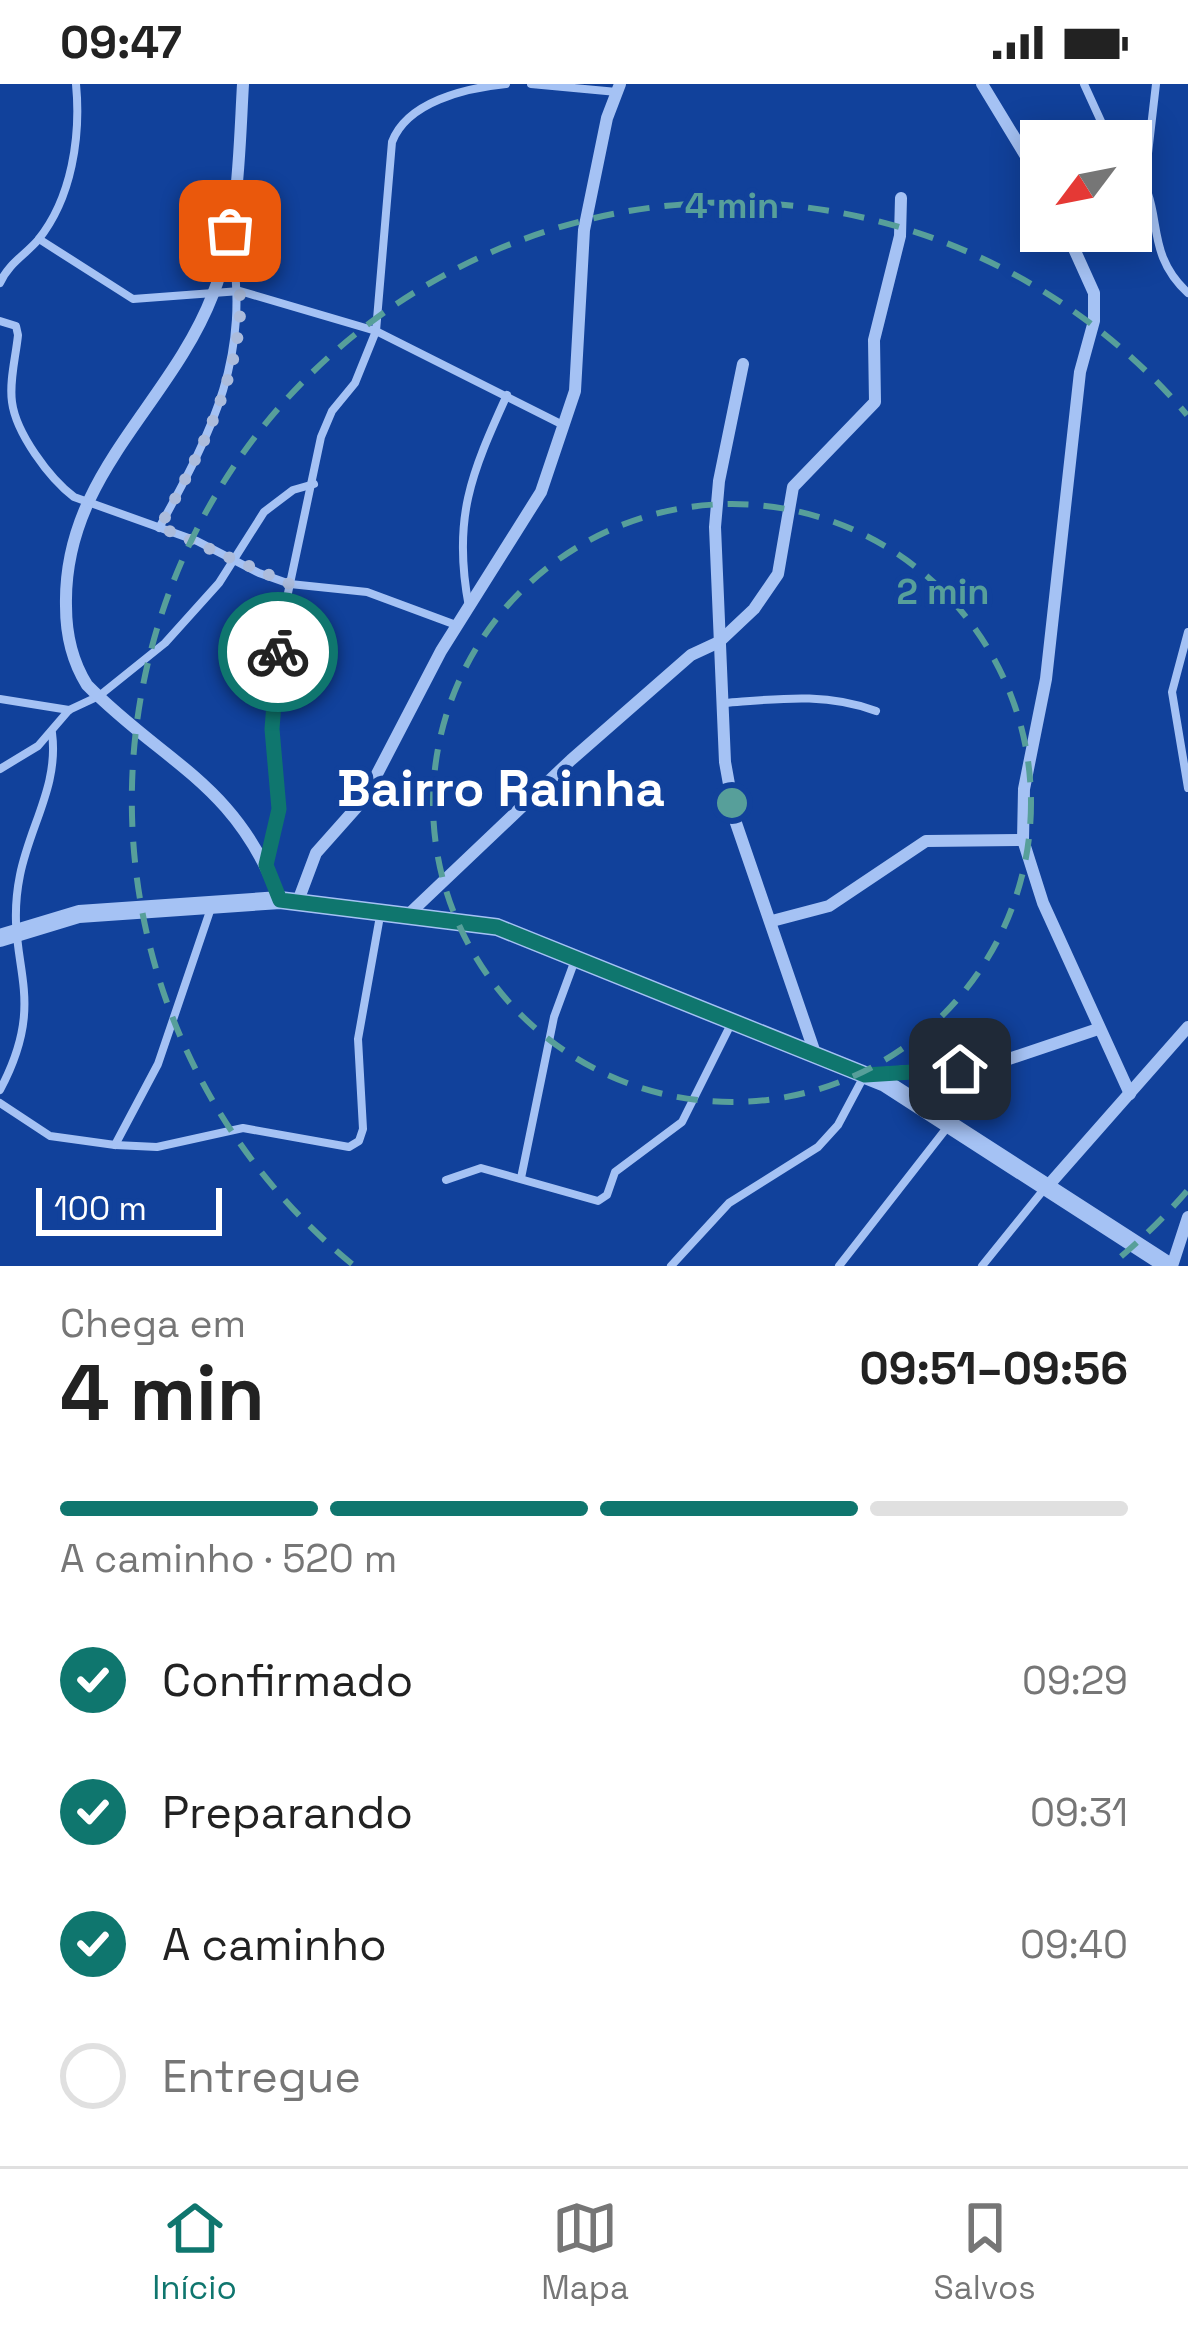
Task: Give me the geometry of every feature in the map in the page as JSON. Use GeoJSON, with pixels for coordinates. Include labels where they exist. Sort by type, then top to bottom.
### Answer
{"type":"FeatureCollection","features":[{"type":"Feature","properties":{"kind":"street"},"geometry":{"type":"LineString","coordinates":[[243,84],[230,231],[215,291],[198,329],[85,504],[68,554],[66,628],[76,668],[99,696],[216,794],[289,900]]}},
{"type":"Feature","properties":{"kind":"street"},"geometry":{"type":"LineString","coordinates":[[982,84],[1020,146]]}},
{"type":"Feature","properties":{"kind":"street"},"geometry":{"type":"LineString","coordinates":[[289,900],[316,853],[364,799],[458,626],[541,492],[565,426],[582,333],[584,230],[618,88]]}},
{"type":"Feature","properties":{"kind":"street"},"geometry":{"type":"LineString","coordinates":[[410,913],[672,670],[719,642],[754,609],[778,574],[790,498],[801,475],[875,402],[874,340],[900,236],[901,198]]}},
{"type":"Feature","properties":{"kind":"street"},"geometry":{"type":"LineString","coordinates":[[1076,252],[1094,292],[1094,320],[1074,415],[1046,679],[1024,789],[1023,840],[1043,903],[1130,1094]]}},
{"type":"Feature","properties":{"kind":"street"},"geometry":{"type":"LineString","coordinates":[[743,364],[719,481],[714,574],[729,795],[815,1053]]}},
{"type":"Feature","properties":{"kind":"street"},"geometry":{"type":"LineString","coordinates":[[772,921],[829,906],[926,842],[1023,840]]}},
{"type":"Feature","properties":{"kind":"street"},"geometry":{"type":"LineString","coordinates":[[9,935],[79,914],[289,900],[497,927],[865,1075],[951,1122],[1171,1266],[1188,1217]]}},
{"type":"Feature","properties":{"kind":"street"},"geometry":{"type":"LineString","coordinates":[[1046,1187],[1188,1028]]}},
{"type":"Feature","properties":{"kind":"street"},"geometry":{"type":"LineString","coordinates":[[865,1075],[991,1065],[1098,1029]]}},
{"type":"Feature","properties":{"kind":"lane"},"geometry":{"type":"LineString","coordinates":[[0,283],[39,238],[64,193],[80,120],[76,84]]}},
{"type":"Feature","properties":{"kind":"lane"},"geometry":{"type":"LineString","coordinates":[[266,865],[279,809],[273,699],[290,584],[321,437],[332,410],[355,383],[376,331],[384,206],[400,121],[482,86],[506,84]]}},
{"type":"Feature","properties":{"kind":"lane"},"geometry":{"type":"LineString","coordinates":[[531,84],[618,88]]}},
{"type":"Feature","properties":{"kind":"lane"},"geometry":{"type":"LineString","coordinates":[[1084,84],[1100,120]]}},
{"type":"Feature","properties":{"kind":"lane"},"geometry":{"type":"LineString","coordinates":[[1152,120],[1156,84]]}},
{"type":"Feature","properties":{"kind":"lane"},"geometry":{"type":"LineString","coordinates":[[1152,222],[1159,257],[1188,293]]}},
{"type":"Feature","properties":{"kind":"lane"},"geometry":{"type":"LineString","coordinates":[[160,527],[218,406],[238,337],[240,291],[230,231]]}},
{"type":"Feature","properties":{"kind":"lane"},"geometry":{"type":"LineString","coordinates":[[39,238],[133,299],[240,291],[376,331],[565,426]]}},
{"type":"Feature","properties":{"kind":"lane"},"geometry":{"type":"LineString","coordinates":[[0,321],[16,326],[18,335],[11,392],[17,421],[58,485],[85,504],[160,527],[290,584],[367,592],[458,626]]}},
{"type":"Feature","properties":{"kind":"lane"},"geometry":{"type":"LineString","coordinates":[[0,403],[11,392]]}},
{"type":"Feature","properties":{"kind":"lane"},"geometry":{"type":"LineString","coordinates":[[469,608],[460,558],[460,521],[471,477],[507,394]]}},
{"type":"Feature","properties":{"kind":"lane"},"geometry":{"type":"LineString","coordinates":[[0,769],[52,733],[68,710],[99,696],[194,614],[263,512],[293,490],[314,484]]}},
{"type":"Feature","properties":{"kind":"lane"},"geometry":{"type":"LineString","coordinates":[[1188,632],[1172,692],[1188,788]]}},
{"type":"Feature","properties":{"kind":"lane"},"geometry":{"type":"LineString","coordinates":[[725,703],[812,696],[846,700],[875,711]]}},
{"type":"Feature","properties":{"kind":"lane"},"geometry":{"type":"LineString","coordinates":[[0,699],[68,710]]}},
{"type":"Feature","properties":{"kind":"lane"},"geometry":{"type":"LineString","coordinates":[[0,1090],[26,1026],[9,935],[20,873],[55,769],[52,733]]}},
{"type":"Feature","properties":{"kind":"lane"},"geometry":{"type":"LineString","coordinates":[[115,1145],[158,1064],[212,904]]}},
{"type":"Feature","properties":{"kind":"lane"},"geometry":{"type":"LineString","coordinates":[[0,1102],[50,1136],[115,1145],[157,1148],[243,1128],[349,1148],[359,1141],[361,1001],[382,910]]}},
{"type":"Feature","properties":{"kind":"lane"},"geometry":{"type":"LineString","coordinates":[[521,1178],[554,1017],[576,958]]}},
{"type":"Feature","properties":{"kind":"lane"},"geometry":{"type":"LineString","coordinates":[[446,1180],[481,1168],[587,1200],[607,1195],[615,1172],[682,1122],[732,1023]]}},
{"type":"Feature","properties":{"kind":"lane"},"geometry":{"type":"LineString","coordinates":[[671,1266],[729,1203],[818,1147],[838,1125],[865,1075]]}},
{"type":"Feature","properties":{"kind":"lane"},"geometry":{"type":"LineString","coordinates":[[838,1266],[951,1122]]}},
{"type":"Feature","properties":{"kind":"lane"},"geometry":{"type":"LineString","coordinates":[[982,1266],[1046,1187]]}},
{"type":"Feature","properties":{"kind":"way so far"},"geometry":{"type":"LineString","coordinates":[[230,231],[240,291],[238,337],[218,406],[160,527],[290,584],[278,652]]}},
{"type":"Feature","properties":{"kind":"district","name":"Bairro Rainha"},"geometry":{"type":"Point","coordinates":[501,788]}},
{"type":"Feature","properties":{"kind":"route"},"geometry":{"type":"LineString","coordinates":[[278,652],[272,729],[279,809],[266,865],[280,900],[335,903],[497,927],[865,1075],[960,1069]]}}]}
